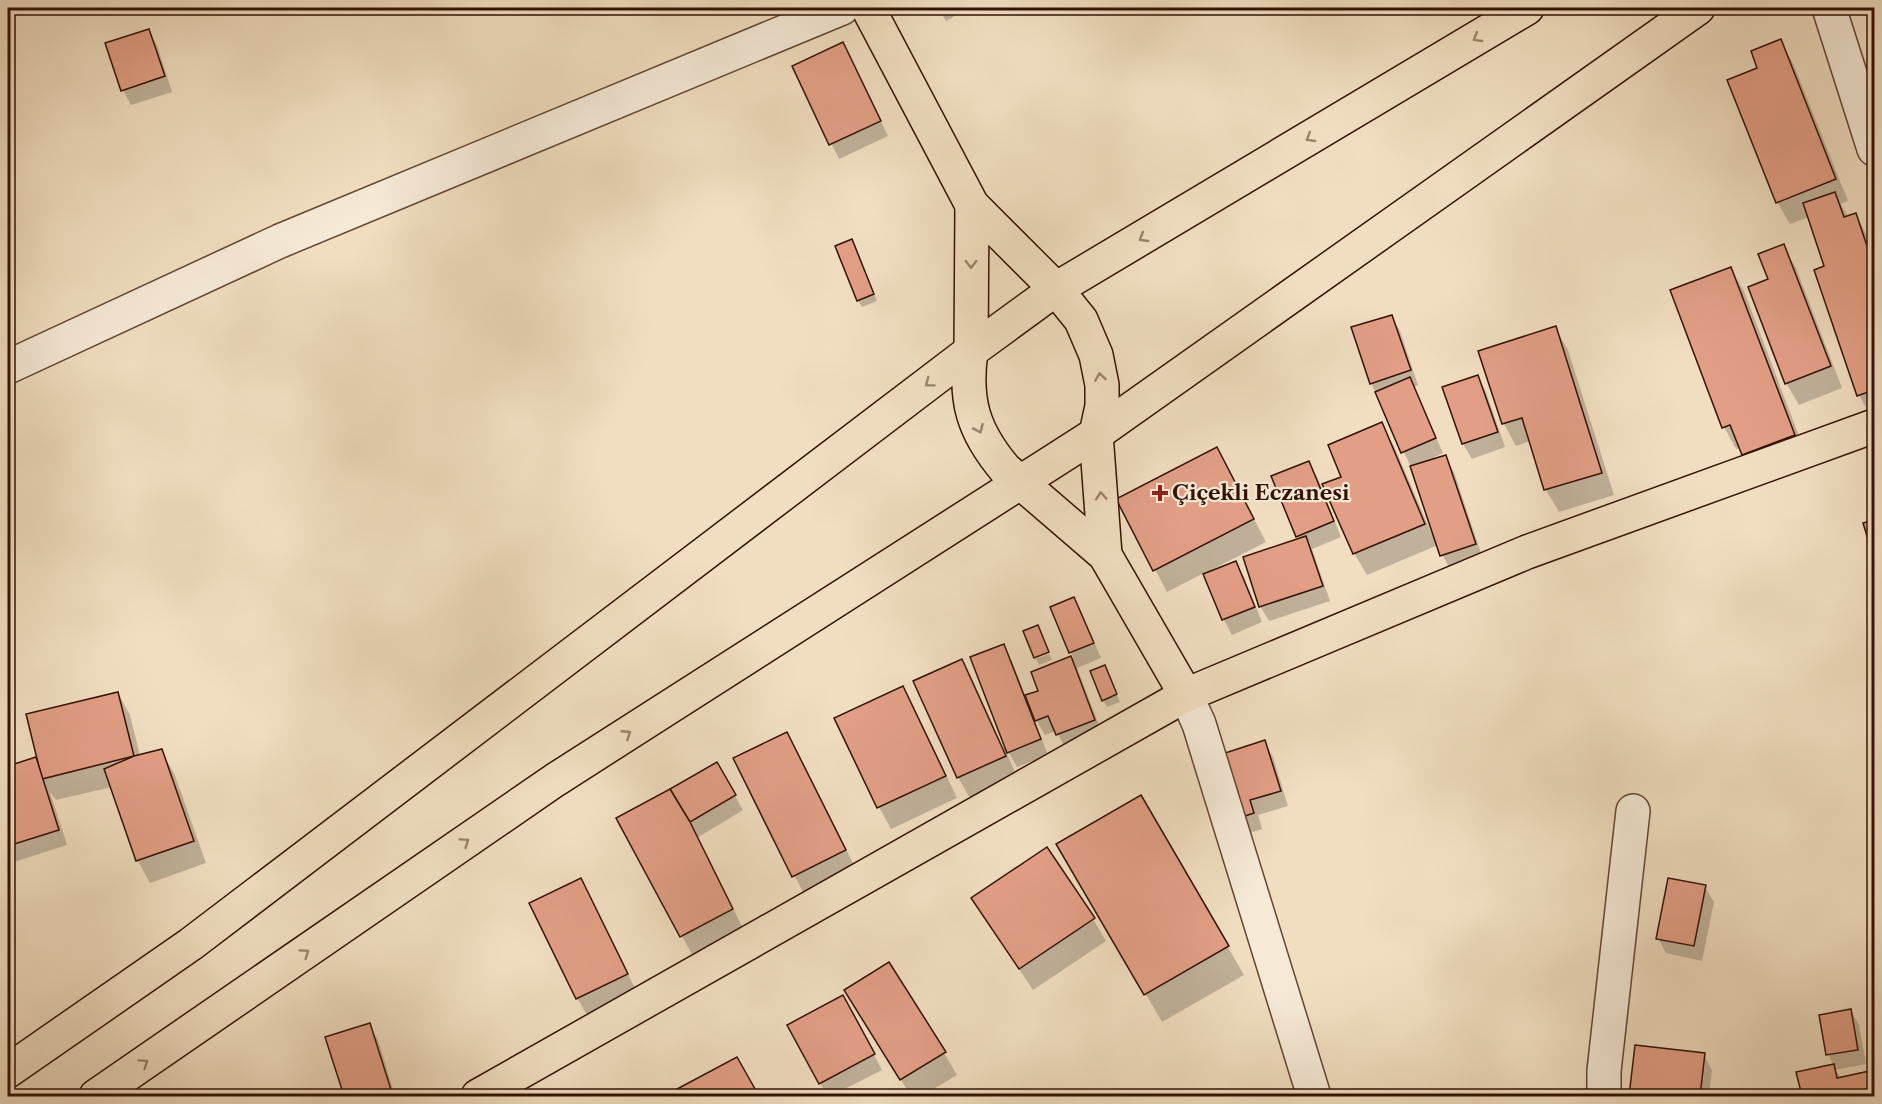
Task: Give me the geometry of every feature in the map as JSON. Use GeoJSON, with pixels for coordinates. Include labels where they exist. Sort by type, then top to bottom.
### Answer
{"type":"FeatureCollection","features":[{"type":"Feature","properties":{"kind":"main road"},"geometry":{"type":"LineString","coordinates":[[868,8],[972,205],[1056,290],[1081,320],[1096,354],[1102,385],[1102,406],[1096,434],[1105,555]]}},
{"type":"Feature","properties":{"kind":"main road"},"geometry":{"type":"LineString","coordinates":[[8,1071],[191,944],[971,351],[1056,290],[1527,8]]}},
{"type":"Feature","properties":{"kind":"main road"},"geometry":{"type":"LineString","coordinates":[[96,1096],[555,780],[1096,434],[1698,8]]}},
{"type":"Feature","properties":{"kind":"main road"},"geometry":{"type":"LineString","coordinates":[[972,205],[971,351],[968,393],[972,414],[980,434],[991,452],[1005,468],[1105,555],[1186,695]]}},
{"type":"Feature","properties":{"kind":"main road"},"geometry":{"type":"LineString","coordinates":[[478,1096],[1186,695],[1527,552],[1875,426]]}},
{"type":"Feature","properties":{"kind":"street"},"geometry":{"type":"LineString","coordinates":[[8,367],[279,241],[842,8]]}},
{"type":"Feature","properties":{"kind":"street"},"geometry":{"type":"LineString","coordinates":[[1829,8],[1875,149]]}},
{"type":"Feature","properties":{"kind":"street"},"geometry":{"type":"LineString","coordinates":[[1186,695],[1199,724],[1314,1096]]}},
{"type":"Feature","properties":{"kind":"street"},"geometry":{"type":"LineString","coordinates":[[1604,1096],[1604,1071],[1633,812]]}},
{"type":"Feature","properties":{"kind":"building"},"geometry":{"type":"Polygon","coordinates":[[[149,29],[165,76],[121,91],[105,43],[149,29]]]}},
{"type":"Feature","properties":{"kind":"building"},"geometry":{"type":"Polygon","coordinates":[[[1781,39],[1836,179],[1776,203],[1727,80],[1757,68],[1751,51],[1781,39]]]}},
{"type":"Feature","properties":{"kind":"building"},"geometry":{"type":"Polygon","coordinates":[[[843,42],[881,121],[829,145],[792,66],[843,42]]]}},
{"type":"Feature","properties":{"kind":"building"},"geometry":{"type":"Polygon","coordinates":[[[1835,192],[1844,217],[1856,213],[1874,267],[1874,390],[1857,396],[1814,270],[1824,266],[1803,203],[1835,192]]]}},
{"type":"Feature","properties":{"kind":"building"},"geometry":{"type":"Polygon","coordinates":[[[852,239],[874,294],[857,301],[835,246],[852,239]]]}},
{"type":"Feature","properties":{"kind":"building"},"geometry":{"type":"Polygon","coordinates":[[[1784,244],[1831,366],[1785,384],[1748,287],[1768,279],[1758,254],[1784,244]]]}},
{"type":"Feature","properties":{"kind":"building"},"geometry":{"type":"Polygon","coordinates":[[[1731,267],[1795,435],[1742,455],[1730,425],[1722,428],[1670,290],[1731,267]]]}},
{"type":"Feature","properties":{"kind":"building"},"geometry":{"type":"Polygon","coordinates":[[[1392,315],[1411,370],[1370,384],[1351,327],[1392,315]]]}},
{"type":"Feature","properties":{"kind":"building"},"geometry":{"type":"Polygon","coordinates":[[[1556,326],[1602,473],[1544,490],[1522,418],[1502,424],[1478,351],[1556,326]]]}},
{"type":"Feature","properties":{"kind":"building"},"geometry":{"type":"Polygon","coordinates":[[[1478,375],[1498,432],[1462,444],[1442,387],[1478,375]]]}},
{"type":"Feature","properties":{"kind":"building"},"geometry":{"type":"Polygon","coordinates":[[[1410,377],[1436,438],[1401,453],[1375,392],[1410,377]]]}},
{"type":"Feature","properties":{"kind":"building"},"geometry":{"type":"Polygon","coordinates":[[[1382,422],[1425,524],[1353,554],[1322,484],[1341,477],[1328,445],[1382,422]]]}},
{"type":"Feature","properties":{"kind":"building"},"geometry":{"type":"Polygon","coordinates":[[[1217,447],[1254,519],[1153,571],[1116,499],[1217,447]]]}},
{"type":"Feature","properties":{"kind":"building"},"geometry":{"type":"Polygon","coordinates":[[[1446,455],[1476,544],[1440,556],[1410,466],[1446,455]]]}},
{"type":"Feature","properties":{"kind":"building"},"geometry":{"type":"Polygon","coordinates":[[[1309,461],[1334,521],[1296,537],[1271,476],[1309,461]]]}},
{"type":"Feature","properties":{"kind":"building"},"geometry":{"type":"Polygon","coordinates":[[[1874,520],[1874,559],[1863,523],[1874,520]]]}},
{"type":"Feature","properties":{"kind":"building"},"geometry":{"type":"Polygon","coordinates":[[[1306,536],[1323,586],[1259,607],[1243,557],[1306,536]]]}},
{"type":"Feature","properties":{"kind":"building"},"geometry":{"type":"Polygon","coordinates":[[[1236,561],[1255,607],[1222,620],[1203,574],[1236,561]]]}},
{"type":"Feature","properties":{"kind":"building"},"geometry":{"type":"Polygon","coordinates":[[[1074,597],[1094,643],[1069,653],[1050,607],[1074,597]]]}},
{"type":"Feature","properties":{"kind":"building"},"geometry":{"type":"Polygon","coordinates":[[[1038,625],[1049,652],[1034,658],[1023,631],[1038,625]]]}},
{"type":"Feature","properties":{"kind":"building"},"geometry":{"type":"Polygon","coordinates":[[[1004,644],[1041,739],[1007,753],[970,657],[1004,644]]]}},
{"type":"Feature","properties":{"kind":"building"},"geometry":{"type":"Polygon","coordinates":[[[1071,656],[1095,720],[1056,735],[1048,716],[1035,721],[1025,695],[1038,691],[1031,672],[1071,656]]]}},
{"type":"Feature","properties":{"kind":"building"},"geometry":{"type":"Polygon","coordinates":[[[962,659],[1006,756],[957,778],[913,681],[962,659]]]}},
{"type":"Feature","properties":{"kind":"building"},"geometry":{"type":"Polygon","coordinates":[[[1105,665],[1117,694],[1102,701],[1090,671],[1105,665]]]}},
{"type":"Feature","properties":{"kind":"building"},"geometry":{"type":"Polygon","coordinates":[[[903,686],[946,776],[877,808],[834,718],[903,686]]]}},
{"type":"Feature","properties":{"kind":"building"},"geometry":{"type":"Polygon","coordinates":[[[118,692],[134,756],[42,779],[26,714],[118,692]]]}},
{"type":"Feature","properties":{"kind":"building"},"geometry":{"type":"Polygon","coordinates":[[[787,732],[846,850],[792,877],[733,758],[787,732]]]}},
{"type":"Feature","properties":{"kind":"building"},"geometry":{"type":"Polygon","coordinates":[[[1265,740],[1281,791],[1250,800],[1254,813],[1230,821],[1210,758],[1265,740]]]}},
{"type":"Feature","properties":{"kind":"building"},"geometry":{"type":"Polygon","coordinates":[[[162,749],[194,841],[136,861],[104,769],[134,756],[162,749]]]}},
{"type":"Feature","properties":{"kind":"building"},"geometry":{"type":"Polygon","coordinates":[[[36,757],[59,830],[8,846],[8,766],[36,757]]]}},
{"type":"Feature","properties":{"kind":"building"},"geometry":{"type":"Polygon","coordinates":[[[717,762],[736,795],[690,822],[670,789],[717,762]]]}},
{"type":"Feature","properties":{"kind":"building"},"geometry":{"type":"Polygon","coordinates":[[[670,789],[690,822],[733,909],[680,937],[616,818],[670,789]]]}},
{"type":"Feature","properties":{"kind":"building"},"geometry":{"type":"Polygon","coordinates":[[[1141,795],[1229,946],[1144,995],[1056,844],[1141,795]]]}},
{"type":"Feature","properties":{"kind":"building"},"geometry":{"type":"Polygon","coordinates":[[[1047,847],[1095,918],[1019,969],[971,898],[1047,847]]]}},
{"type":"Feature","properties":{"kind":"building"},"geometry":{"type":"Polygon","coordinates":[[[581,878],[628,974],[576,999],[529,903],[581,878]]]}},
{"type":"Feature","properties":{"kind":"building"},"geometry":{"type":"Polygon","coordinates":[[[1668,878],[1706,885],[1694,946],[1656,939],[1668,878]]]}},
{"type":"Feature","properties":{"kind":"building"},"geometry":{"type":"Polygon","coordinates":[[[889,962],[946,1052],[900,1080],[844,990],[889,962]]]}},
{"type":"Feature","properties":{"kind":"building"},"geometry":{"type":"Polygon","coordinates":[[[843,995],[875,1054],[819,1084],[787,1025],[843,995]]]}},
{"type":"Feature","properties":{"kind":"building"},"geometry":{"type":"Polygon","coordinates":[[[1851,1009],[1858,1050],[1826,1055],[1819,1015],[1851,1009]]]}},
{"type":"Feature","properties":{"kind":"building"},"geometry":{"type":"Polygon","coordinates":[[[370,1023],[393,1096],[344,1096],[325,1037],[370,1023]]]}},
{"type":"Feature","properties":{"kind":"building"},"geometry":{"type":"Polygon","coordinates":[[[1635,1045],[1705,1053],[1700,1096],[1629,1096],[1635,1045]]]}},
{"type":"Feature","properties":{"kind":"building"},"geometry":{"type":"Polygon","coordinates":[[[737,1057],[759,1096],[664,1096],[737,1057]]]}},
{"type":"Feature","properties":{"kind":"building"},"geometry":{"type":"Polygon","coordinates":[[[1834,1064],[1837,1078],[1874,1070],[1874,1096],[1802,1096],[1796,1072],[1834,1064]]]}},
{"type":"Feature","properties":{"kind":"place","name":"Çiçekli Eczanesi"},"geometry":{"type":"Point","coordinates":[1160,493]}}]}
